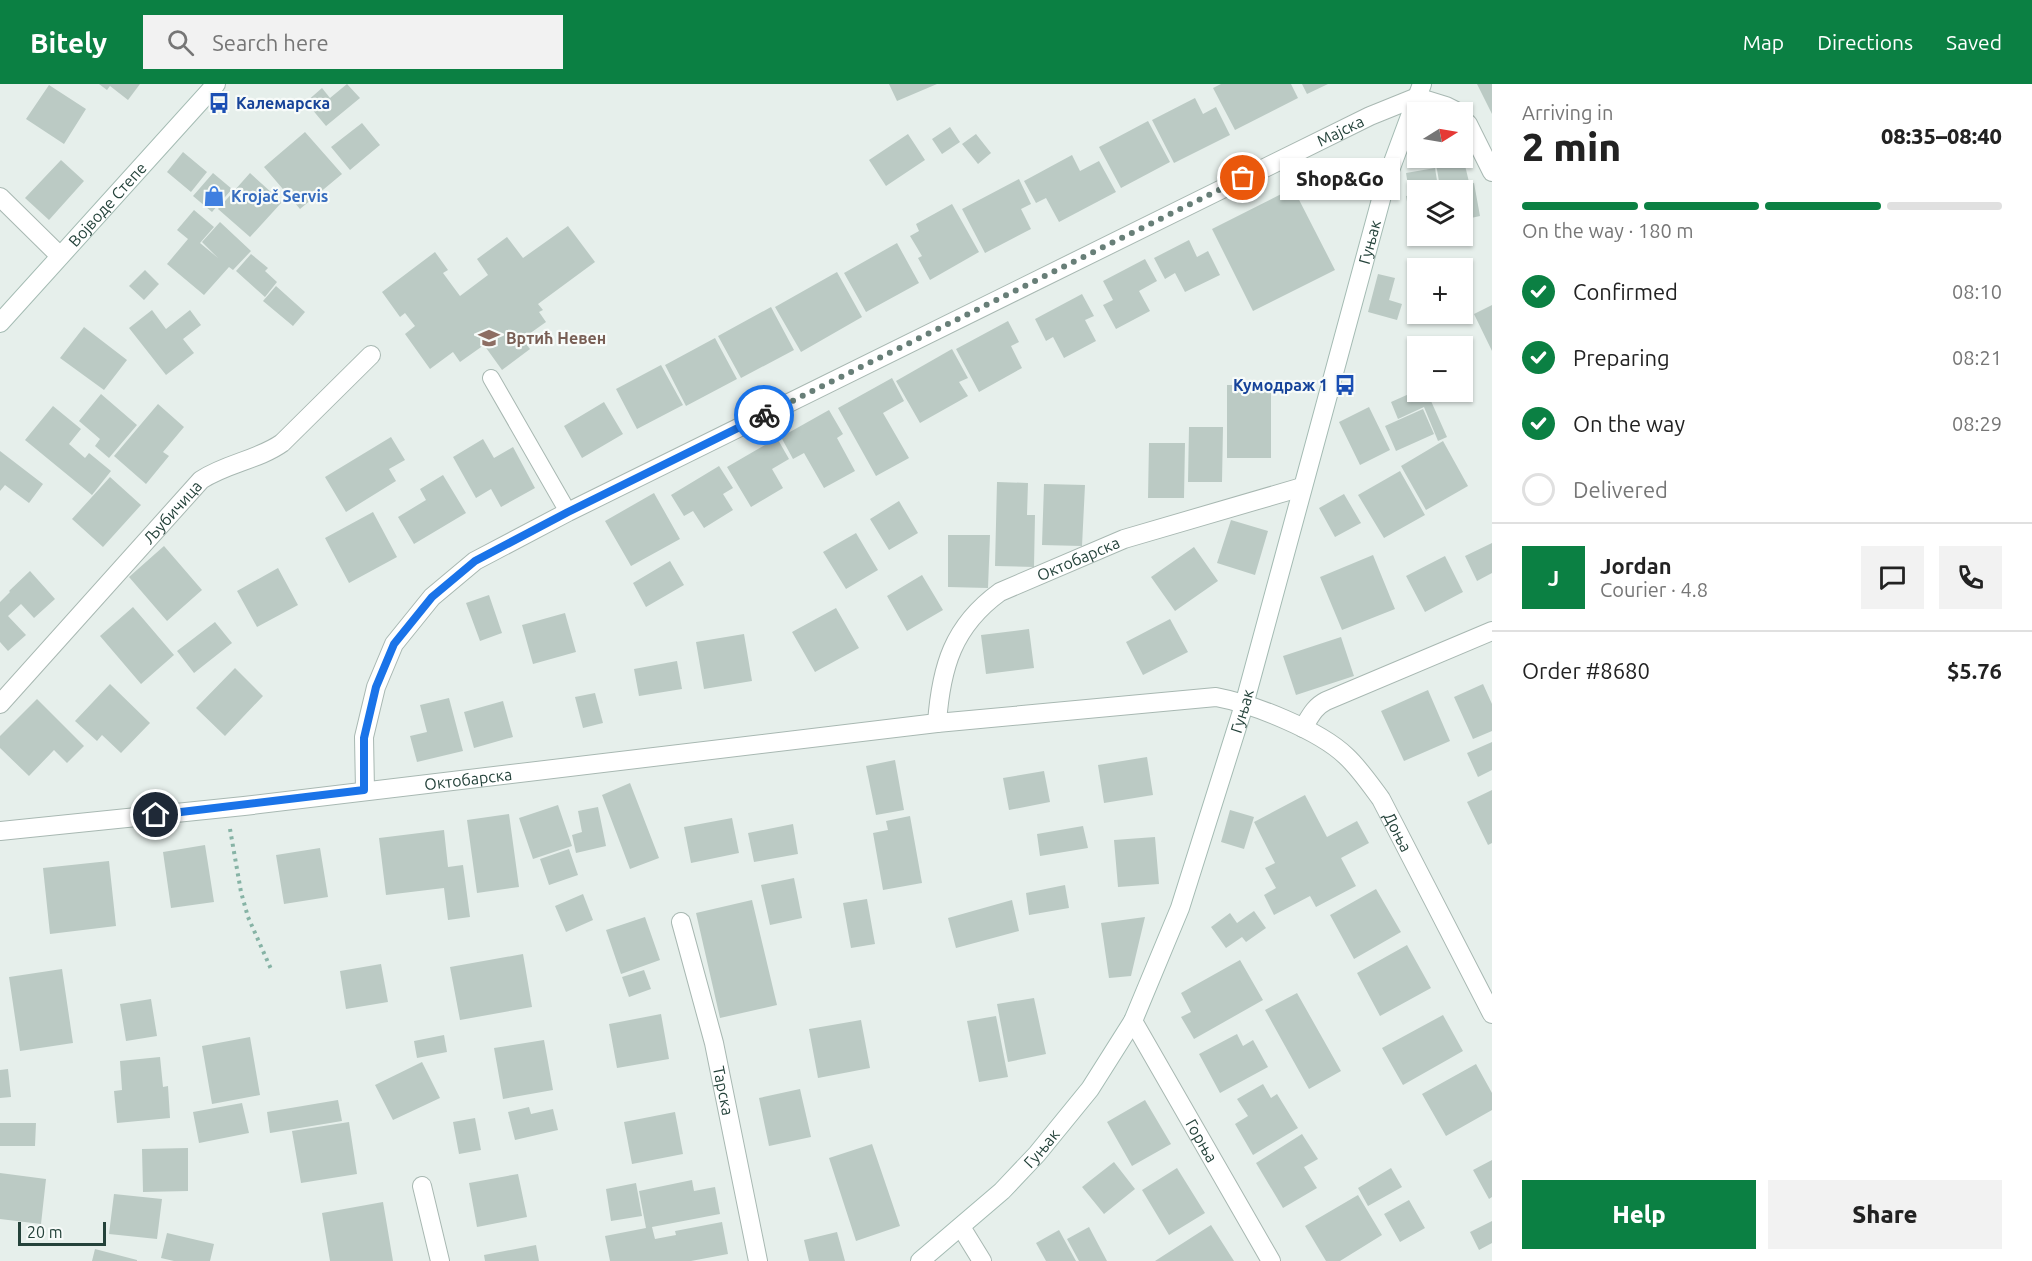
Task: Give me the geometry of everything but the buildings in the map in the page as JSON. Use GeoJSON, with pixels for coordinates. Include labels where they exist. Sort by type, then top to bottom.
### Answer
{"type":"FeatureCollection","features":[{"type":"Feature","properties":{"kind":"street","name":"Војводе Степе"},"geometry":{"type":"LineString","coordinates":[[0,323],[216,84]]}},
{"type":"Feature","properties":{"kind":"street"},"geometry":{"type":"LineString","coordinates":[[1419,90],[1439,102]]}},
{"type":"Feature","properties":{"kind":"street","name":"Гуњак"},"geometry":{"type":"LineString","coordinates":[[920,1261],[1002,1191],[1037,1154],[1090,1089],[1133,1021],[1180,909],[1244,705],[1386,181],[1419,90]]}},
{"type":"Feature","properties":{"kind":"street","name":"Мајска"},"geometry":{"type":"LineString","coordinates":[[364,790],[364,738],[376,687],[394,644],[432,597],[475,561],[568,512],[1419,90]]}},
{"type":"Feature","properties":{"kind":"street"},"geometry":{"type":"LineString","coordinates":[[1473,133],[1491,167]]}},
{"type":"Feature","properties":{"kind":"street"},"geometry":{"type":"LineString","coordinates":[[0,197],[60,256]]}},
{"type":"Feature","properties":{"kind":"street","name":"Љубичица"},"geometry":{"type":"LineString","coordinates":[[0,704],[201,480],[214,471],[266,452],[282,443],[371,355]]}},
{"type":"Feature","properties":{"kind":"street","name":"Октобарска"},"geometry":{"type":"LineString","coordinates":[[937,723],[939,689],[948,657],[966,622],[983,604],[1000,592],[1124,539],[1302,486]]}},
{"type":"Feature","properties":{"kind":"street"},"geometry":{"type":"LineString","coordinates":[[1304,728],[1318,705],[1492,631]]}},
{"type":"Feature","properties":{"kind":"street","name":"Октобарска"},"geometry":{"type":"LineString","coordinates":[[0,831],[244,806],[937,723],[1206,698],[1226,699],[1244,705]]}},
{"type":"Feature","properties":{"kind":"street","name":"Доња"},"geometry":{"type":"LineString","coordinates":[[1244,705],[1304,728],[1327,741],[1345,755],[1381,799],[1492,1014]]}},
{"type":"Feature","properties":{"kind":"street","name":"Тарска"},"geometry":{"type":"LineString","coordinates":[[681,922],[714,1043],[758,1261]]}},
{"type":"Feature","properties":{"kind":"street","name":"Горња"},"geometry":{"type":"LineString","coordinates":[[1133,1021],[1271,1261]]}},
{"type":"Feature","properties":{"kind":"street"},"geometry":{"type":"LineString","coordinates":[[422,1185],[440,1261]]}},
{"type":"Feature","properties":{"kind":"street"},"geometry":{"type":"LineString","coordinates":[[961,1227],[982,1261]]}},
{"type":"Feature","properties":{"kind":"lane"},"geometry":{"type":"LineString","coordinates":[[491,378],[568,512]]}},
{"type":"Feature","properties":{"kind":"path"},"geometry":{"type":"LineString","coordinates":[[229,823],[241,892],[248,917],[272,969]]}},
{"type":"Feature","properties":{"kind":"way so far"},"geometry":{"type":"LineString","coordinates":[[764,415],[1243,178]]}},
{"type":"Feature","properties":{"kind":"place","name":"Калемарска"},"geometry":{"type":"Point","coordinates":[219,103]}},
{"type":"Feature","properties":{"kind":"place","name":"Shop&Go"},"geometry":{"type":"Point","coordinates":[1243,178]}},
{"type":"Feature","properties":{"kind":"place","name":"Krojač Servis"},"geometry":{"type":"Point","coordinates":[214,196]}},
{"type":"Feature","properties":{"kind":"place","name":"Вртић Невен"},"geometry":{"type":"Point","coordinates":[489,338]}},
{"type":"Feature","properties":{"kind":"place","name":"Кумодраж 1"},"geometry":{"type":"Point","coordinates":[1345,385]}},
{"type":"Feature","properties":{"kind":"route"},"geometry":{"type":"LineString","coordinates":[[156,815],[364,790],[364,738],[376,687],[394,644],[432,597],[475,561],[568,512],[764,415]]}}]}
